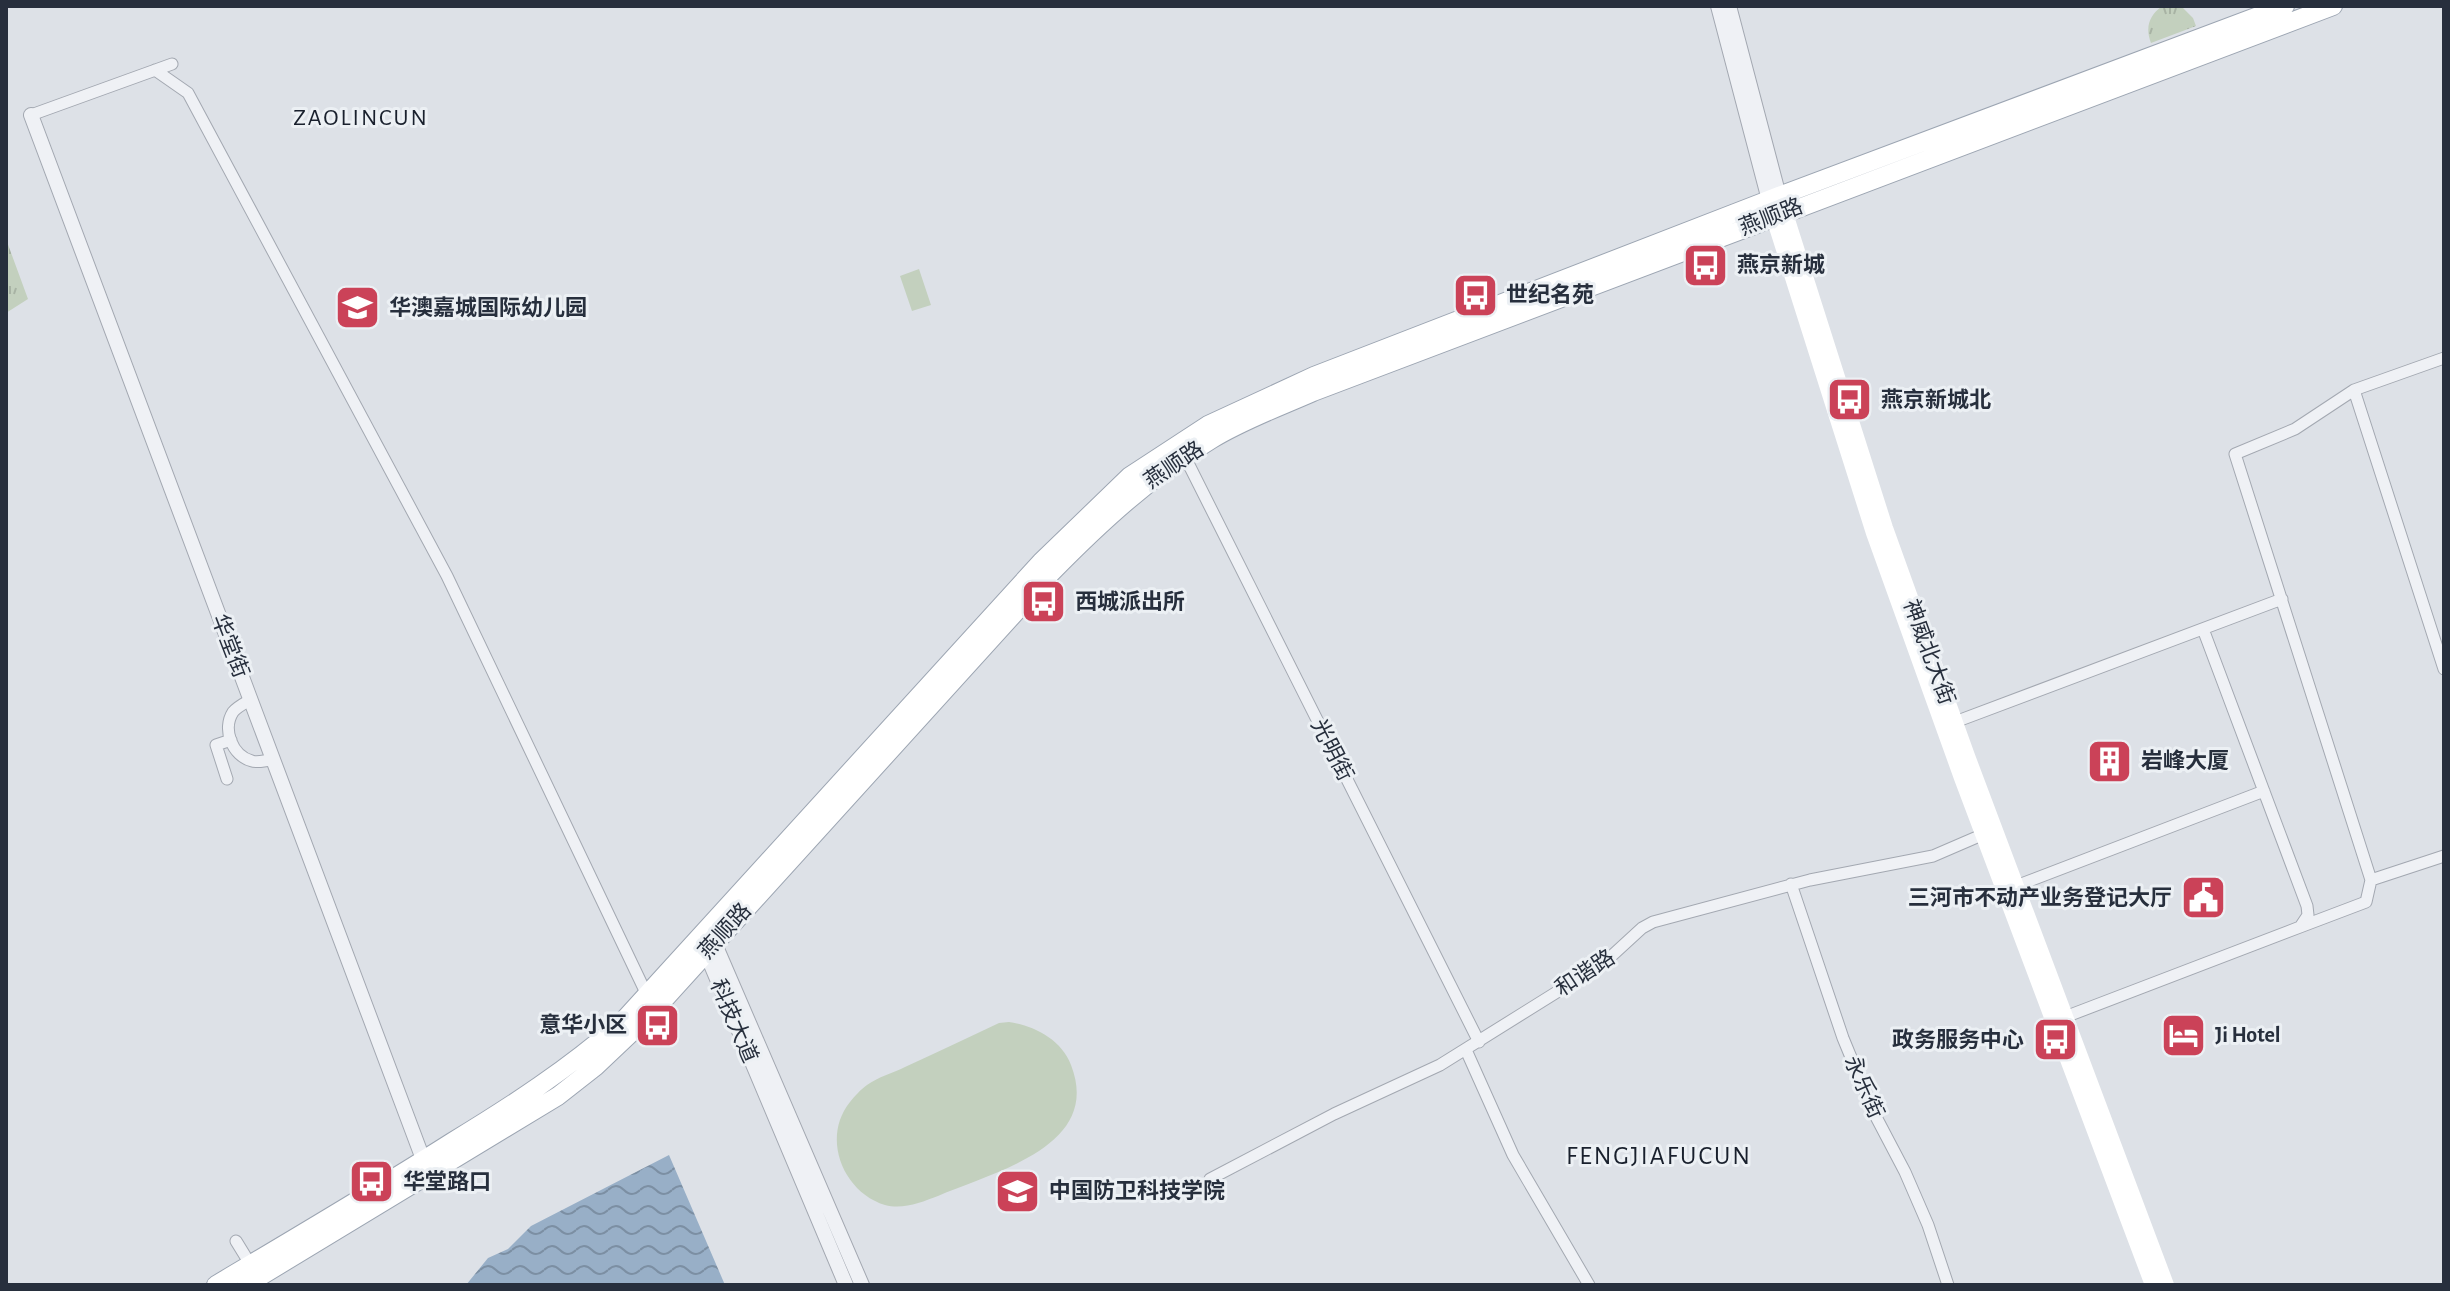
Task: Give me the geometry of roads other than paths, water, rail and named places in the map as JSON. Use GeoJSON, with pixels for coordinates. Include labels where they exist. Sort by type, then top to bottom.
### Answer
{"type":"FeatureCollection","features":[{"type":"Feature","properties":{"kind":"main road","name":"燕顺路"},"geometry":{"type":"LineString","coordinates":[[426,1168],[547,1083],[622,1022],[647,995],[707,944],[1051,573],[1138,489],[1214,437],[1313,392],[2285,6]]}},
{"type":"Feature","properties":{"kind":"main road","name":"燕顺路"},"geometry":{"type":"LineString","coordinates":[[216,1285],[252,1276],[426,1168],[558,1096],[595,1067],[651,1014],[707,944],[1041,562],[1130,476],[1208,425],[1314,376],[2333,6]]}},
{"type":"Feature","properties":{"kind":"main road","name":"神威北大街"},"geometry":{"type":"LineString","coordinates":[[1776,206],[1885,528],[1955,722],[2166,1285]]}},
{"type":"Feature","properties":{"kind":"main road","name":"神威北大街"},"geometry":{"type":"LineString","coordinates":[[1776,206],[1874,533],[2153,1285]]}},
{"type":"Feature","properties":{"kind":"street","name":"神威北大街"},"geometry":{"type":"LineString","coordinates":[[1718,6],[1776,206]]}},
{"type":"Feature","properties":{"kind":"street","name":"神威北大街"},"geometry":{"type":"LineString","coordinates":[[1729,6],[1776,206]]}},
{"type":"Feature","properties":{"kind":"street"},"geometry":{"type":"LineString","coordinates":[[31,115],[172,64]]}},
{"type":"Feature","properties":{"kind":"street"},"geometry":{"type":"LineString","coordinates":[[155,70],[188,93],[447,576],[647,995]]}},
{"type":"Feature","properties":{"kind":"street","name":"华堂街"},"geometry":{"type":"LineString","coordinates":[[31,115],[426,1168]]}},
{"type":"Feature","properties":{"kind":"street"},"geometry":{"type":"LineString","coordinates":[[2065,1017],[2366,902],[2371,880],[2235,454],[2295,429],[2354,390],[2444,358]]}},
{"type":"Feature","properties":{"kind":"street"},"geometry":{"type":"LineString","coordinates":[[2354,390],[2444,669]]}},
{"type":"Feature","properties":{"kind":"street","name":"光明街"},"geometry":{"type":"LineString","coordinates":[[1185,457],[1479,1042]]}},
{"type":"Feature","properties":{"kind":"street"},"geometry":{"type":"LineString","coordinates":[[1955,722],[2282,599]]}},
{"type":"Feature","properties":{"kind":"street"},"geometry":{"type":"LineString","coordinates":[[2203,629],[2307,906],[2308,915],[2300,927]]}},
{"type":"Feature","properties":{"kind":"street"},"geometry":{"type":"LineString","coordinates":[[250,700],[233,712],[228,731],[231,740],[235,750],[252,761],[272,760]]}},
{"type":"Feature","properties":{"kind":"street"},"geometry":{"type":"LineString","coordinates":[[227,779],[216,745],[231,740]]}},
{"type":"Feature","properties":{"kind":"street"},"geometry":{"type":"LineString","coordinates":[[2016,886],[2264,791]]}},
{"type":"Feature","properties":{"kind":"street","name":"和谐路"},"geometry":{"type":"LineString","coordinates":[[1210,1179],[1466,1050],[1605,962],[1642,928],[1653,922],[1791,884],[1933,856],[1984,834]]}},
{"type":"Feature","properties":{"kind":"street"},"geometry":{"type":"LineString","coordinates":[[2371,880],[2444,856]]}},
{"type":"Feature","properties":{"kind":"street","name":"永乐街"},"geometry":{"type":"LineString","coordinates":[[1791,884],[1843,1038],[1874,1113],[1928,1225],[1948,1285]]}},
{"type":"Feature","properties":{"kind":"street","name":"科技大道"},"geometry":{"type":"LineString","coordinates":[[707,944],[846,1285]]}},
{"type":"Feature","properties":{"kind":"street","name":"科技大道"},"geometry":{"type":"LineString","coordinates":[[707,944],[862,1285]]}},
{"type":"Feature","properties":{"kind":"street"},"geometry":{"type":"LineString","coordinates":[[1466,1050],[1513,1155],[1589,1285]]}},
{"type":"Feature","properties":{"kind":"street"},"geometry":{"type":"LineString","coordinates":[[236,1241],[252,1276]]}},
{"type":"Feature","properties":{"kind":"water"},"geometry":{"type":"Polygon","coordinates":[[[669,1155],[725,1285],[466,1285],[488,1258],[508,1249],[531,1226],[669,1155]]]}},
{"type":"Feature","properties":{"kind":"place","name":"燕京新城"},"geometry":{"type":"Point","coordinates":[1706,265]}},
{"type":"Feature","properties":{"kind":"place","name":"世纪名苑"},"geometry":{"type":"Point","coordinates":[1475,295]}},
{"type":"Feature","properties":{"kind":"place","name":"华澳嘉城国际幼儿园"},"geometry":{"type":"Point","coordinates":[358,308]}},
{"type":"Feature","properties":{"kind":"place","name":"燕京新城北"},"geometry":{"type":"Point","coordinates":[1850,400]}},
{"type":"Feature","properties":{"kind":"place","name":"西城派出所"},"geometry":{"type":"Point","coordinates":[1044,602]}},
{"type":"Feature","properties":{"kind":"place","name":"岩峰大厦"},"geometry":{"type":"Point","coordinates":[2110,761]}},
{"type":"Feature","properties":{"kind":"place","name":"三河市不动产业务登记大厅"},"geometry":{"type":"Point","coordinates":[2203,898]}},
{"type":"Feature","properties":{"kind":"place","name":"意华小区"},"geometry":{"type":"Point","coordinates":[658,1025]}},
{"type":"Feature","properties":{"kind":"place","name":"Ji Hotel"},"geometry":{"type":"Point","coordinates":[2184,1035]}},
{"type":"Feature","properties":{"kind":"place","name":"政务服务中心"},"geometry":{"type":"Point","coordinates":[2055,1040]}},
{"type":"Feature","properties":{"kind":"place","name":"华堂路口"},"geometry":{"type":"Point","coordinates":[372,1182]}},
{"type":"Feature","properties":{"kind":"place","name":"中国防卫科技学院"},"geometry":{"type":"Point","coordinates":[1018,1191]}},
{"type":"Feature","properties":{"kind":"district","name":"ZAOLINCUN"},"geometry":{"type":"Point","coordinates":[361,118]}},
{"type":"Feature","properties":{"kind":"district","name":"FENGJIAFUCUN"},"geometry":{"type":"Point","coordinates":[1659,1156]}}]}
